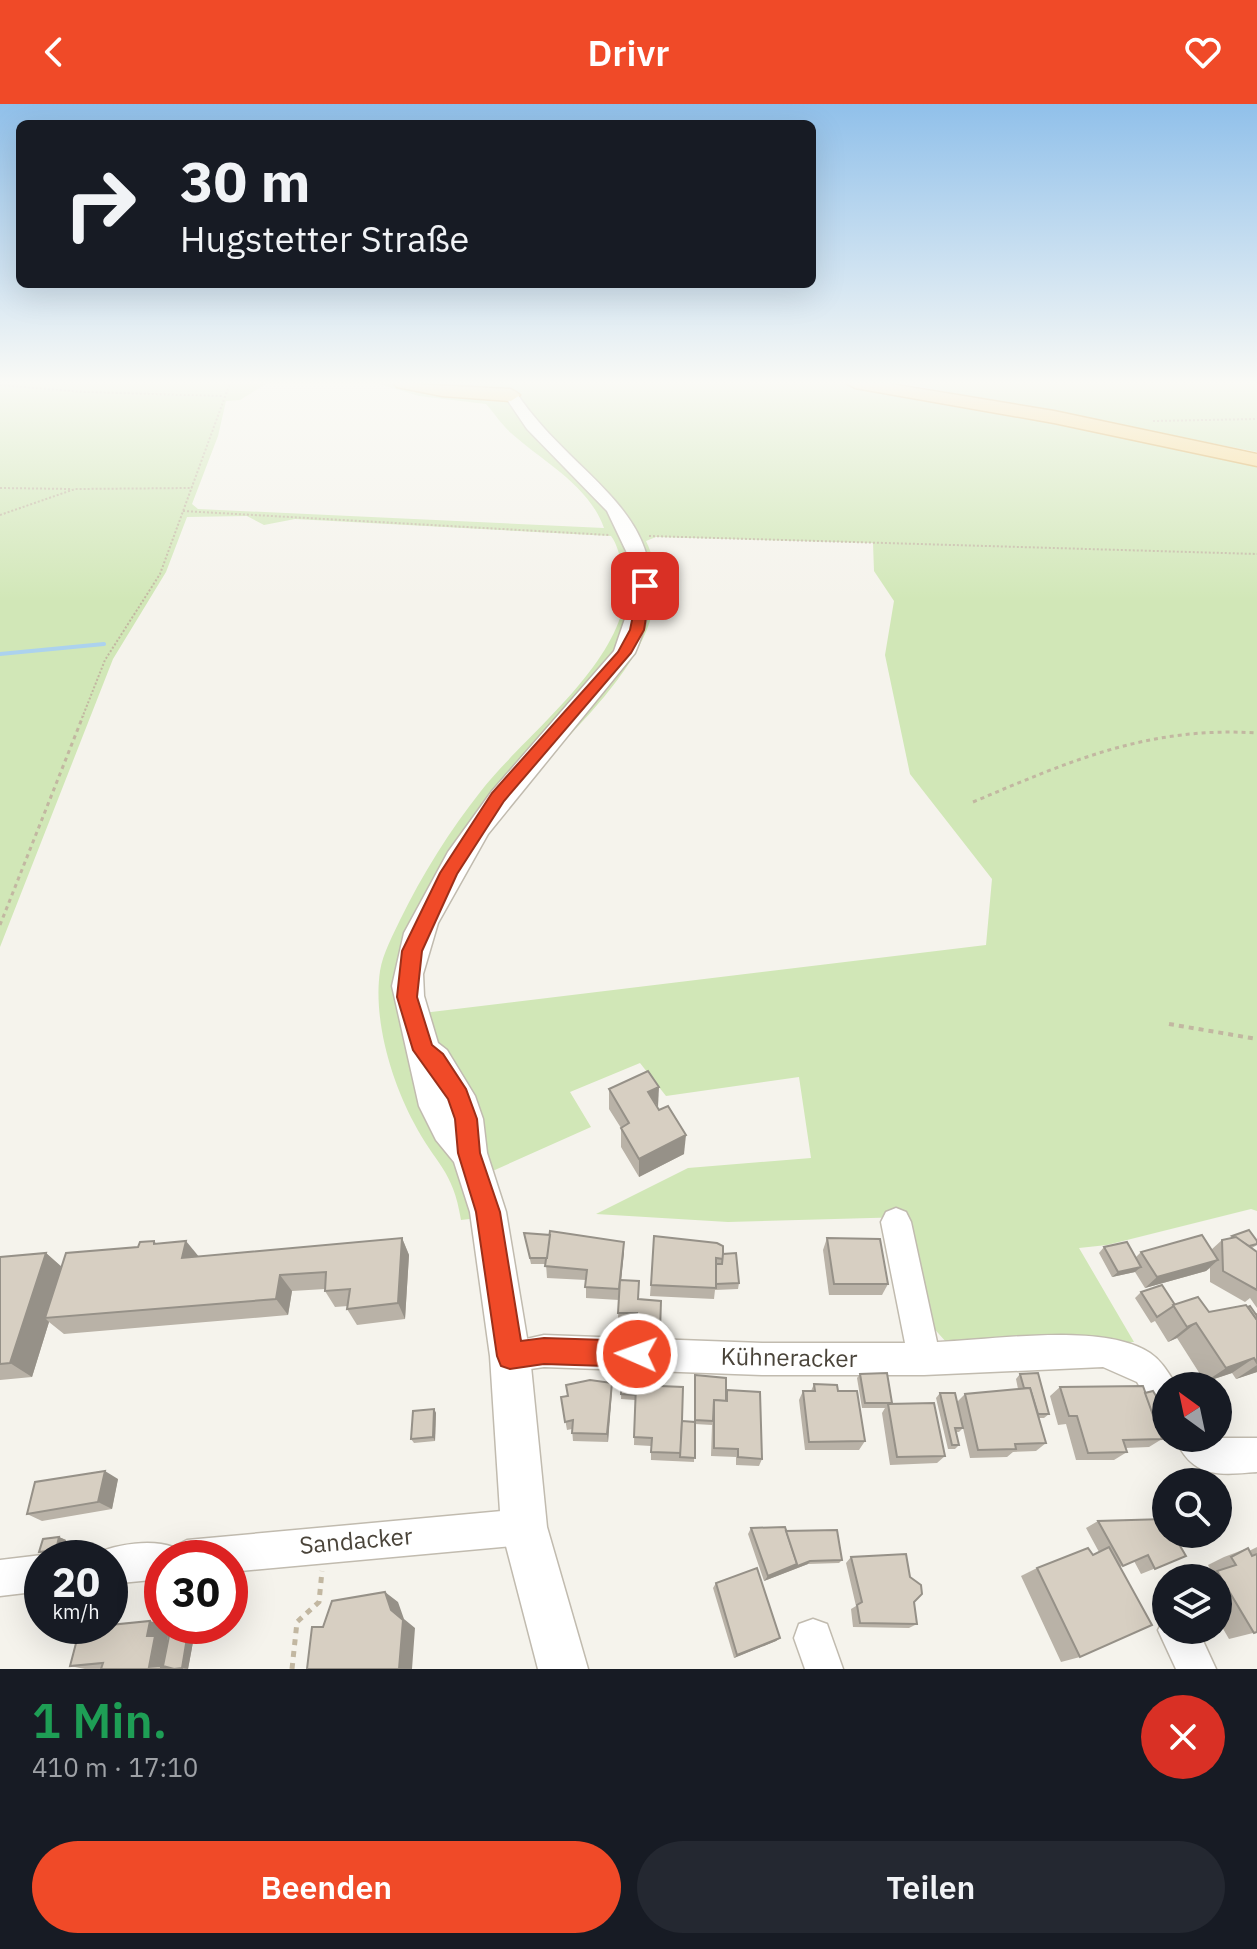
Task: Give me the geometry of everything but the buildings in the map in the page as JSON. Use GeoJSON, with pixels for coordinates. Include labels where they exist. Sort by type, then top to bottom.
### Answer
{"type":"FeatureCollection","features":[{"type":"Feature","properties":{"kind":"street"},"geometry":{"type":"LineString","coordinates":[[563,456],[596,487],[629,536],[639,558],[645,586],[637,630],[601,683],[498,797],[449,873],[412,951],[407,997],[423,1050],[423,1066],[434,1106],[445,1129],[469,1153],[488,1212],[510,1356],[524,1527],[547,1620],[563,1669]]}},
{"type":"Feature","properties":{"kind":"street"},"geometry":{"type":"LineString","coordinates":[[896,1222],[924,1359]]}},
{"type":"Feature","properties":{"kind":"street","name":"Kühneracker"},"geometry":{"type":"LineString","coordinates":[[510,1356],[544,1351],[762,1359],[924,1359],[1103,1351],[1123,1355],[1148,1371],[1152,1377]]}},
{"type":"Feature","properties":{"kind":"street"},"geometry":{"type":"LineString","coordinates":[[1207,1452],[1214,1458],[1255,1456]]}},
{"type":"Feature","properties":{"kind":"street","name":"Sandacker"},"geometry":{"type":"LineString","coordinates":[[248,1551],[524,1527]]}},
{"type":"Feature","properties":{"kind":"street"},"geometry":{"type":"LineString","coordinates":[[0,1578],[24,1575]]}},
{"type":"Feature","properties":{"kind":"street"},"geometry":{"type":"LineString","coordinates":[[1184,1644],[1197,1669]]}},
{"type":"Feature","properties":{"kind":"path"},"geometry":{"type":"LineString","coordinates":[[0,925],[105,660],[160,574],[204,456]]}},
{"type":"Feature","properties":{"kind":"path"},"geometry":{"type":"LineString","coordinates":[[0,488],[192,488]]}},
{"type":"Feature","properties":{"kind":"path"},"geometry":{"type":"LineString","coordinates":[[0,515],[75,489]]}},
{"type":"Feature","properties":{"kind":"path"},"geometry":{"type":"LineString","coordinates":[[183,511],[629,536],[1257,554]]}},
{"type":"Feature","properties":{"kind":"path"},"geometry":{"type":"LineString","coordinates":[[973,802],[1119,741],[1174,731],[1257,733]]}},
{"type":"Feature","properties":{"kind":"path"},"geometry":{"type":"LineString","coordinates":[[1169,1024],[1257,1039]]}},
{"type":"Feature","properties":{"kind":"path"},"geometry":{"type":"LineString","coordinates":[[292,1669],[297,1622],[319,1602],[324,1543]]}},
{"type":"Feature","properties":{"kind":"green space"},"geometry":{"type":"Polygon","coordinates":[[[0,456],[210,456],[192,504],[198,509],[604,528],[588,499],[540,456],[1226,456],[1257,462],[1257,1211],[1251,1209],[1107,1245],[1079,1248],[1134,1342],[947,1343],[930,1324],[907,1217],[728,1222],[596,1214],[688,1168],[811,1158],[799,1077],[666,1096],[640,1063],[570,1092],[591,1127],[468,1182],[478,1218],[461,1220],[448,1178],[414,1123],[391,1069],[379,1009],[381,964],[409,903],[458,821],[501,767],[552,715],[601,656],[617,626],[625,595],[622,564],[611,536],[295,519],[264,525],[247,516],[187,517],[166,572],[113,659],[0,947],[0,456]],[[656,537],[646,541],[656,577],[653,612],[639,646],[593,710],[516,795],[474,858],[444,912],[426,953],[421,982],[423,1013],[986,945],[992,879],[910,774],[885,655],[894,601],[874,571],[873,543],[656,537]]]}},
{"type":"Feature","properties":{"kind":"waterway"},"geometry":{"type":"LineString","coordinates":[[0,654],[104,644]]}},
{"type":"Feature","properties":{"kind":"route"},"geometry":{"type":"LineString","coordinates":[[637,1354],[544,1351],[510,1356],[488,1212],[469,1153],[466,1119],[458,1096],[435,1060],[423,1050],[410,1016],[407,997],[412,951],[449,873],[498,797],[601,683],[624,653],[637,630],[645,586]]}}]}
